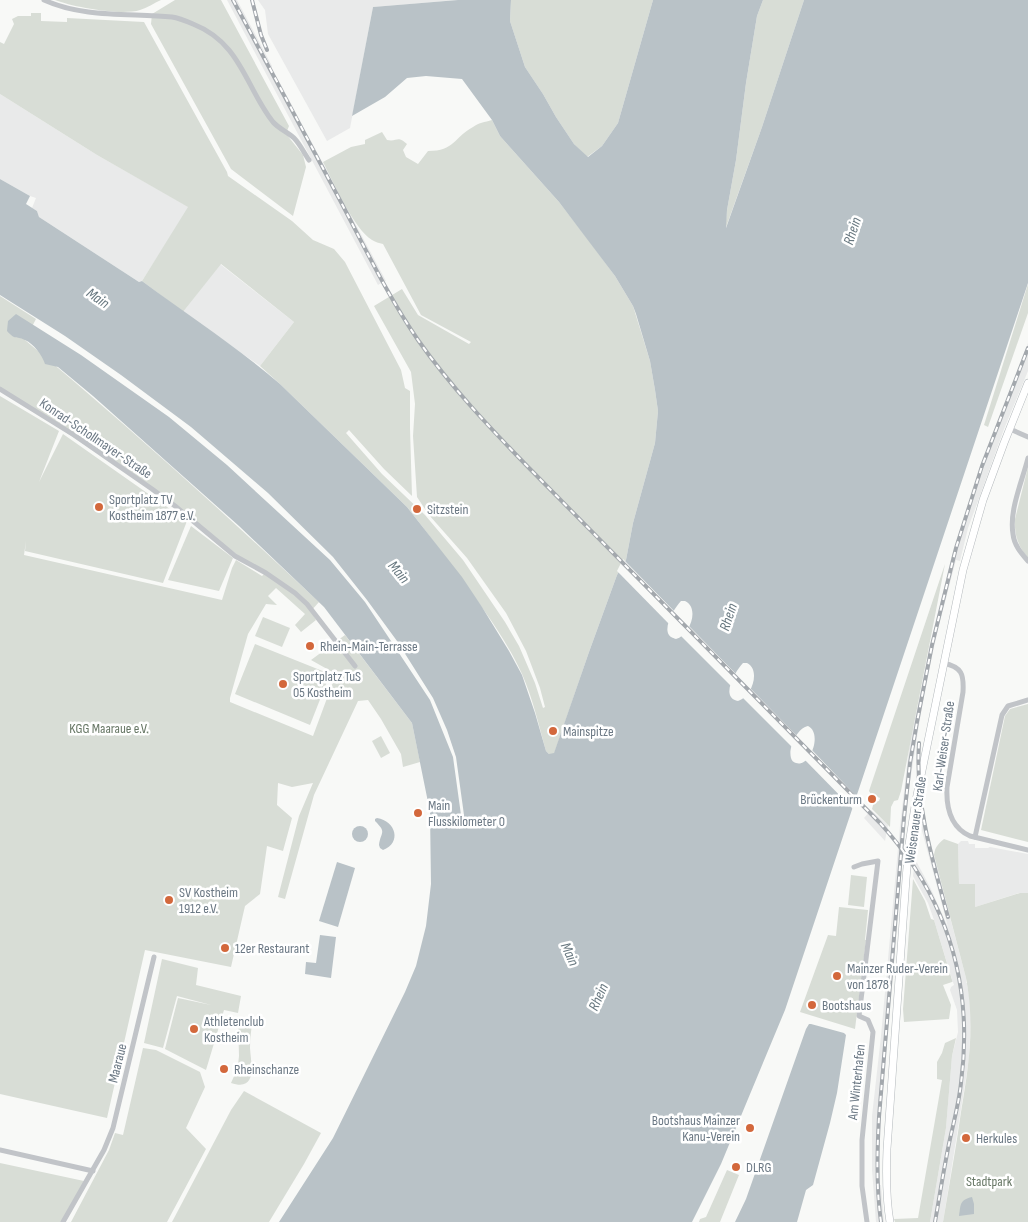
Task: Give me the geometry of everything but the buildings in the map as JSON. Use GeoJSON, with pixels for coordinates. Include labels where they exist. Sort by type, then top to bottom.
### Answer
{"type":"FeatureCollection","features":[{"type":"Feature","properties":{"kind":"main road","name":"Weisenauer Straße"},"geometry":{"type":"LineString","coordinates":[[890,1222],[886,1184],[887,1149],[909,844],[916,800],[943,663],[972,536],[982,500],[1028,384]]}},
{"type":"Feature","properties":{"kind":"street"},"geometry":{"type":"LineString","coordinates":[[44,0],[69,9],[174,18],[202,28],[224,43],[237,60],[261,104],[275,123],[294,138],[309,160]]}},
{"type":"Feature","properties":{"kind":"street","name":"Konrad-Schollmayer-Straße"},"geometry":{"type":"LineString","coordinates":[[0,389],[74,435],[175,506],[235,556],[295,593],[307,604],[355,666]]}},
{"type":"Feature","properties":{"kind":"street"},"geometry":{"type":"LineString","coordinates":[[1010,429],[1028,437]]}},
{"type":"Feature","properties":{"kind":"street"},"geometry":{"type":"LineString","coordinates":[[1028,458],[1012,524],[1014,539],[1019,550],[1028,561]]}},
{"type":"Feature","properties":{"kind":"street","name":"Karl-Weiser-Straße"},"geometry":{"type":"LineString","coordinates":[[943,663],[958,669],[964,679],[948,778],[948,807],[952,820],[966,834],[1028,850]]}},
{"type":"Feature","properties":{"kind":"street"},"geometry":{"type":"LineString","coordinates":[[975,837],[1002,715],[1008,706],[1028,700]]}},
{"type":"Feature","properties":{"kind":"street","name":"Am Winterhafen"},"geometry":{"type":"LineString","coordinates":[[854,867],[878,861],[859,1016],[868,1020],[873,1032],[862,1140],[862,1186],[867,1222]]}},
{"type":"Feature","properties":{"kind":"street","name":"Maaraue"},"geometry":{"type":"LineString","coordinates":[[64,1222],[104,1150],[113,1128],[154,957]]}},
{"type":"Feature","properties":{"kind":"street"},"geometry":{"type":"LineString","coordinates":[[0,1150],[92,1171]]}},
{"type":"Feature","properties":{"kind":"shaded area"},"geometry":{"type":"Polygon","coordinates":[[[227,0],[237,0],[386,281],[378,285],[227,0]]]}},
{"type":"Feature","properties":{"kind":"shaded area"},"geometry":{"type":"Polygon","coordinates":[[[258,0],[458,0],[373,7],[350,128],[327,141],[268,34],[265,10],[258,0]]]}},
{"type":"Feature","properties":{"kind":"shaded area"},"geometry":{"type":"Polygon","coordinates":[[[0,94],[97,155],[189,207],[142,281],[139,282],[39,217],[37,211],[32,208],[36,198],[0,179],[0,94]]]}},
{"type":"Feature","properties":{"kind":"shaded area"},"geometry":{"type":"Polygon","coordinates":[[[220,264],[294,322],[260,366],[183,312],[220,264]]]}},
{"type":"Feature","properties":{"kind":"shaded area"},"geometry":{"type":"Polygon","coordinates":[[[1028,343],[1028,371],[1004,429],[968,528],[960,561],[956,560],[926,683],[907,801],[881,1113],[879,1185],[881,1185],[884,1222],[876,1222],[872,1170],[872,1116],[909,748],[951,559],[989,445],[1028,343]]]}},
{"type":"Feature","properties":{"kind":"shaded area"},"geometry":{"type":"Polygon","coordinates":[[[871,810],[888,825],[885,841],[864,818],[871,810]]]}},
{"type":"Feature","properties":{"kind":"shaded area"},"geometry":{"type":"Polygon","coordinates":[[[925,815],[927,830],[966,978],[971,1019],[969,1059],[943,1222],[930,1222],[946,1128],[952,1056],[958,1032],[957,1010],[950,990],[954,985],[928,903],[913,876],[915,859],[948,927],[922,831],[920,816],[925,815]]]}},
{"type":"Feature","properties":{"kind":"shaded area"},"geometry":{"type":"Polygon","coordinates":[[[961,841],[975,844],[975,848],[990,847],[1028,854],[1028,893],[1019,893],[975,907],[959,885],[958,844],[961,841]]]}},
{"type":"Feature","properties":{"kind":"green space"},"geometry":{"type":"Polygon","coordinates":[[[55,0],[161,0],[140,10],[121,12],[85,8],[55,0]]]}},
{"type":"Feature","properties":{"kind":"green space"},"geometry":{"type":"Polygon","coordinates":[[[175,0],[221,0],[289,126],[287,135],[303,155],[306,167],[293,216],[231,169],[151,24],[152,14],[175,0]]]}},
{"type":"Feature","properties":{"kind":"green space"},"geometry":{"type":"Polygon","coordinates":[[[511,0],[653,0],[618,123],[602,146],[587,157],[574,144],[525,67],[510,21],[511,0]]]}},
{"type":"Feature","properties":{"kind":"green space"},"geometry":{"type":"Polygon","coordinates":[[[763,0],[804,0],[762,127],[725,230],[757,16],[763,0]]]}},
{"type":"Feature","properties":{"kind":"green space"},"geometry":{"type":"Polygon","coordinates":[[[31,13],[41,13],[41,21],[67,22],[67,18],[144,22],[228,176],[292,221],[313,240],[334,249],[345,262],[401,370],[405,388],[410,391],[412,496],[384,469],[349,430],[346,433],[382,474],[425,515],[463,560],[519,646],[535,683],[543,708],[545,707],[540,688],[526,651],[506,613],[467,558],[429,515],[417,497],[413,436],[415,404],[411,372],[374,306],[402,289],[418,315],[469,344],[471,342],[421,315],[383,244],[372,240],[358,226],[344,204],[323,162],[351,147],[365,144],[365,140],[382,132],[387,140],[399,139],[404,141],[407,144],[403,150],[406,157],[418,164],[428,151],[444,149],[475,126],[492,120],[500,136],[559,202],[615,276],[633,306],[650,361],[658,411],[655,443],[633,523],[626,560],[617,575],[554,754],[549,754],[546,751],[522,674],[501,635],[427,532],[407,507],[260,366],[294,322],[221,264],[183,312],[142,281],[188,207],[97,155],[0,94],[0,42],[4,44],[14,24],[12,19],[18,16],[31,16],[31,13]]]}},
{"type":"Feature","properties":{"kind":"green space"},"geometry":{"type":"Polygon","coordinates":[[[1028,284],[1028,313],[988,427],[984,425],[1028,284]]]}},
{"type":"Feature","properties":{"kind":"green space","name":"KGG Maaraue e.V."},"geometry":{"type":"Polygon","coordinates":[[[0,296],[36,319],[25,340],[174,469],[319,602],[311,611],[316,620],[301,632],[295,625],[305,614],[276,588],[268,596],[277,605],[266,604],[248,634],[230,702],[313,736],[336,674],[311,660],[345,635],[412,723],[420,762],[403,767],[401,754],[381,719],[368,700],[358,701],[314,795],[285,899],[278,897],[299,816],[313,783],[292,787],[278,783],[277,805],[292,818],[283,851],[267,846],[260,894],[245,906],[231,967],[145,950],[107,1118],[0,1094],[0,396],[59,431],[39,482],[63,434],[187,521],[163,583],[25,551],[26,541],[24,555],[222,600],[236,560],[262,576],[265,573],[248,563],[152,489],[0,389],[0,296]]]}},
{"type":"Feature","properties":{"kind":"green space"},"geometry":{"type":"Polygon","coordinates":[[[1028,467],[1028,558],[1019,545],[1015,519],[1028,467]]]}},
{"type":"Feature","properties":{"kind":"green space"},"geometry":{"type":"Polygon","coordinates":[[[191,526],[233,558],[219,591],[168,580],[191,526]]]}},
{"type":"Feature","properties":{"kind":"green space"},"geometry":{"type":"Polygon","coordinates":[[[945,564],[901,791],[898,800],[894,801],[891,807],[890,827],[872,809],[874,802],[879,801],[880,798],[869,791],[945,564]]]}},
{"type":"Feature","properties":{"kind":"green space"},"geometry":{"type":"Polygon","coordinates":[[[263,617],[290,628],[282,647],[255,636],[263,617]]]}},
{"type":"Feature","properties":{"kind":"green space","name":"Sportplatz TuS 05 Kostheim"},"geometry":{"type":"Polygon","coordinates":[[[255,644],[330,674],[310,725],[235,694],[255,644]]]}},
{"type":"Feature","properties":{"kind":"green space"},"geometry":{"type":"Polygon","coordinates":[[[1028,704],[1028,842],[981,830],[1005,716],[1010,709],[1028,704]]]}},
{"type":"Feature","properties":{"kind":"green space"},"geometry":{"type":"Polygon","coordinates":[[[381,736],[390,753],[381,758],[372,741],[381,736]]]}},
{"type":"Feature","properties":{"kind":"green space","name":"Stadtpark"},"geometry":{"type":"Polygon","coordinates":[[[944,839],[958,844],[959,884],[975,884],[975,907],[1020,893],[1028,893],[1028,1222],[943,1222],[970,1045],[970,1012],[966,978],[934,855],[937,846],[944,839]]]}},
{"type":"Feature","properties":{"kind":"green space"},"geometry":{"type":"Polygon","coordinates":[[[851,875],[867,877],[864,907],[848,905],[851,875]]]}},
{"type":"Feature","properties":{"kind":"green space"},"geometry":{"type":"Polygon","coordinates":[[[913,879],[925,901],[931,919],[934,920],[952,980],[952,982],[943,985],[951,1005],[949,1019],[904,1022],[903,1009],[913,879]]]}},
{"type":"Feature","properties":{"kind":"green space","name":"Mainzer Ruder-Verein von 1878"},"geometry":{"type":"Polygon","coordinates":[[[839,907],[868,910],[855,1029],[800,1012],[828,935],[836,936],[839,907]]]}},
{"type":"Feature","properties":{"kind":"green space"},"geometry":{"type":"Polygon","coordinates":[[[162,959],[198,968],[196,985],[241,996],[238,1013],[224,1010],[206,1070],[165,1049],[178,998],[211,1005],[177,996],[163,1048],[144,1043],[162,959]]]}},
{"type":"Feature","properties":{"kind":"green space"},"geometry":{"type":"Polygon","coordinates":[[[238,1017],[253,1019],[250,1045],[251,1075],[246,1084],[240,1085],[231,1083],[235,1074],[240,1075],[242,1072],[242,1068],[238,1065],[238,1017]]]}},
{"type":"Feature","properties":{"kind":"green space"},"geometry":{"type":"Polygon","coordinates":[[[956,1038],[952,1056],[946,1128],[930,1222],[895,1222],[894,1219],[918,1218],[942,1080],[937,1079],[937,1062],[945,1043],[956,1038]]]}},
{"type":"Feature","properties":{"kind":"green space"},"geometry":{"type":"Polygon","coordinates":[[[143,1048],[156,1050],[200,1072],[205,1087],[186,1128],[206,1149],[167,1222],[71,1222],[109,1150],[115,1133],[123,1135],[143,1048]]]}},
{"type":"Feature","properties":{"kind":"green space"},"geometry":{"type":"Polygon","coordinates":[[[244,1091],[321,1133],[304,1164],[269,1222],[172,1222],[231,1110],[244,1091]]]}},
{"type":"Feature","properties":{"kind":"green space"},"geometry":{"type":"Polygon","coordinates":[[[0,1163],[84,1181],[62,1222],[0,1222],[0,1163]]]}},
{"type":"Feature","properties":{"kind":"green space"},"geometry":{"type":"Polygon","coordinates":[[[727,1170],[739,1175],[720,1222],[699,1222],[700,1219],[706,1217],[727,1170]]]}},
{"type":"Feature","properties":{"kind":"water"},"geometry":{"type":"Polygon","coordinates":[[[458,0],[511,0],[510,21],[525,67],[574,144],[588,157],[602,146],[618,123],[653,0],[763,0],[757,16],[746,83],[726,228],[804,0],[1028,0],[1028,283],[785,1010],[721,1164],[692,1222],[279,1222],[333,1138],[416,966],[426,926],[431,884],[430,812],[412,723],[324,607],[239,526],[93,396],[58,367],[45,364],[32,344],[14,337],[7,331],[8,321],[16,314],[81,355],[169,417],[227,465],[330,560],[365,602],[430,700],[453,757],[461,815],[464,815],[456,757],[433,698],[397,641],[333,557],[268,493],[191,427],[65,336],[0,295],[0,179],[30,196],[26,204],[37,211],[39,217],[139,282],[142,281],[264,370],[407,507],[462,577],[509,651],[522,675],[546,751],[549,754],[554,753],[617,575],[626,560],[633,523],[655,443],[658,411],[650,361],[633,306],[615,276],[559,202],[500,136],[492,120],[462,79],[426,76],[407,78],[385,97],[352,116],[373,7],[458,0]],[[681,601],[673,612],[668,627],[669,635],[676,639],[681,637],[689,627],[692,615],[692,609],[689,604],[681,601]],[[743,663],[732,679],[730,693],[733,699],[738,701],[743,699],[751,689],[754,677],[751,666],[747,663],[743,663]],[[808,726],[797,734],[791,749],[791,759],[796,763],[806,760],[813,749],[814,735],[812,730],[808,726]]]}},
{"type":"Feature","properties":{"kind":"water"},"geometry":{"type":"Polygon","coordinates":[[[377,818],[389,823],[394,832],[393,842],[383,850],[379,845],[382,830],[375,821],[377,818]]]}},
{"type":"Feature","properties":{"kind":"water"},"geometry":{"type":"Polygon","coordinates":[[[357,826],[363,826],[368,831],[366,840],[357,842],[352,837],[352,831],[357,826]]]}},
{"type":"Feature","properties":{"kind":"water"},"geometry":{"type":"Polygon","coordinates":[[[337,862],[355,868],[338,927],[319,921],[337,862]]]}},
{"type":"Feature","properties":{"kind":"water"},"geometry":{"type":"Polygon","coordinates":[[[320,935],[336,937],[331,978],[305,974],[306,962],[316,963],[320,935]]]}},
{"type":"Feature","properties":{"kind":"water"},"geometry":{"type":"Polygon","coordinates":[[[809,1024],[846,1035],[837,1093],[813,1185],[806,1190],[797,1222],[735,1222],[746,1199],[809,1024]]]}},
{"type":"Feature","properties":{"kind":"water"},"geometry":{"type":"Polygon","coordinates":[[[972,1197],[974,1214],[959,1216],[963,1201],[972,1197]]]}},
{"type":"Feature","properties":{"kind":"pier"},"geometry":{"type":"Polygon","coordinates":[[[623,559],[675,612],[671,626],[617,571],[623,559]]]}},
{"type":"Feature","properties":{"kind":"pier"},"geometry":{"type":"Polygon","coordinates":[[[687,624],[737,675],[733,688],[680,635],[687,624]]]}},
{"type":"Feature","properties":{"kind":"pier"},"geometry":{"type":"Polygon","coordinates":[[[749,687],[798,737],[794,749],[742,697],[749,687]]]}},
{"type":"Feature","properties":{"kind":"pier"},"geometry":{"type":"Polygon","coordinates":[[[810,748],[858,798],[854,810],[804,759],[810,748]]]}},
{"type":"Feature","properties":{"kind":"railway"},"geometry":{"type":"LineString","coordinates":[[233,0],[388,291],[418,340],[457,391],[530,469],[880,823],[903,851],[923,881],[951,944],[959,977],[963,1011],[964,1046],[960,1090],[935,1222]]}},
{"type":"Feature","properties":{"kind":"railway"},"geometry":{"type":"LineString","coordinates":[[252,0],[267,50]]}},
{"type":"Feature","properties":{"kind":"railway"},"geometry":{"type":"LineString","coordinates":[[881,1222],[877,1170],[879,1117],[910,763],[932,645],[956,548],[982,466],[1028,348]]}},
{"type":"Feature","properties":{"kind":"railway"},"geometry":{"type":"LineString","coordinates":[[919,743],[918,766],[922,810],[948,917]]}},
{"type":"Feature","properties":{"kind":"place","name":"Sportplatz TV Kostheim 1877 e.V."},"geometry":{"type":"Point","coordinates":[99,507]}},
{"type":"Feature","properties":{"kind":"place","name":"Sitzstein"},"geometry":{"type":"Point","coordinates":[417,509]}},
{"type":"Feature","properties":{"kind":"place","name":"Rhein-Main-Terrasse"},"geometry":{"type":"Point","coordinates":[310,646]}},
{"type":"Feature","properties":{"kind":"place","name":"Sportplatz TuS 05 Kostheim"},"geometry":{"type":"Point","coordinates":[283,684]}},
{"type":"Feature","properties":{"kind":"place","name":"Mainspitze"},"geometry":{"type":"Point","coordinates":[553,731]}},
{"type":"Feature","properties":{"kind":"place","name":"Brückenturm"},"geometry":{"type":"Point","coordinates":[872,799]}},
{"type":"Feature","properties":{"kind":"place","name":"Main Flusskilometer 0"},"geometry":{"type":"Point","coordinates":[418,813]}},
{"type":"Feature","properties":{"kind":"place","name":"SV Kostheim 1912 e.V."},"geometry":{"type":"Point","coordinates":[169,900]}},
{"type":"Feature","properties":{"kind":"place","name":"12er Restaurant"},"geometry":{"type":"Point","coordinates":[225,948]}},
{"type":"Feature","properties":{"kind":"place","name":"Mainzer Ruder-Verein von 1878"},"geometry":{"type":"Point","coordinates":[837,976]}},
{"type":"Feature","properties":{"kind":"place","name":"Bootshaus"},"geometry":{"type":"Point","coordinates":[812,1005]}},
{"type":"Feature","properties":{"kind":"place","name":"Athletenclub Kostheim"},"geometry":{"type":"Point","coordinates":[194,1029]}},
{"type":"Feature","properties":{"kind":"place","name":"Rheinschanze"},"geometry":{"type":"Point","coordinates":[224,1069]}},
{"type":"Feature","properties":{"kind":"place","name":"Bootshaus Mainzer Kanu-Verein"},"geometry":{"type":"Point","coordinates":[750,1128]}},
{"type":"Feature","properties":{"kind":"place","name":"Herkules"},"geometry":{"type":"Point","coordinates":[966,1138]}},
{"type":"Feature","properties":{"kind":"place","name":"DLRG"},"geometry":{"type":"Point","coordinates":[736,1167]}},
{"type":"Feature","properties":{"kind":"water label","name":"Rhein"},"geometry":{"type":"Point","coordinates":[852,231]}},
{"type":"Feature","properties":{"kind":"water label","name":"Main"},"geometry":{"type":"Point","coordinates":[98,298]}},
{"type":"Feature","properties":{"kind":"water label","name":"Main"},"geometry":{"type":"Point","coordinates":[399,572]}},
{"type":"Feature","properties":{"kind":"water label","name":"Rhein"},"geometry":{"type":"Point","coordinates":[728,617]}},
{"type":"Feature","properties":{"kind":"water label","name":"Main"},"geometry":{"type":"Point","coordinates":[570,954]}},
{"type":"Feature","properties":{"kind":"water label","name":"Rhein"},"geometry":{"type":"Point","coordinates":[598,997]}}]}
